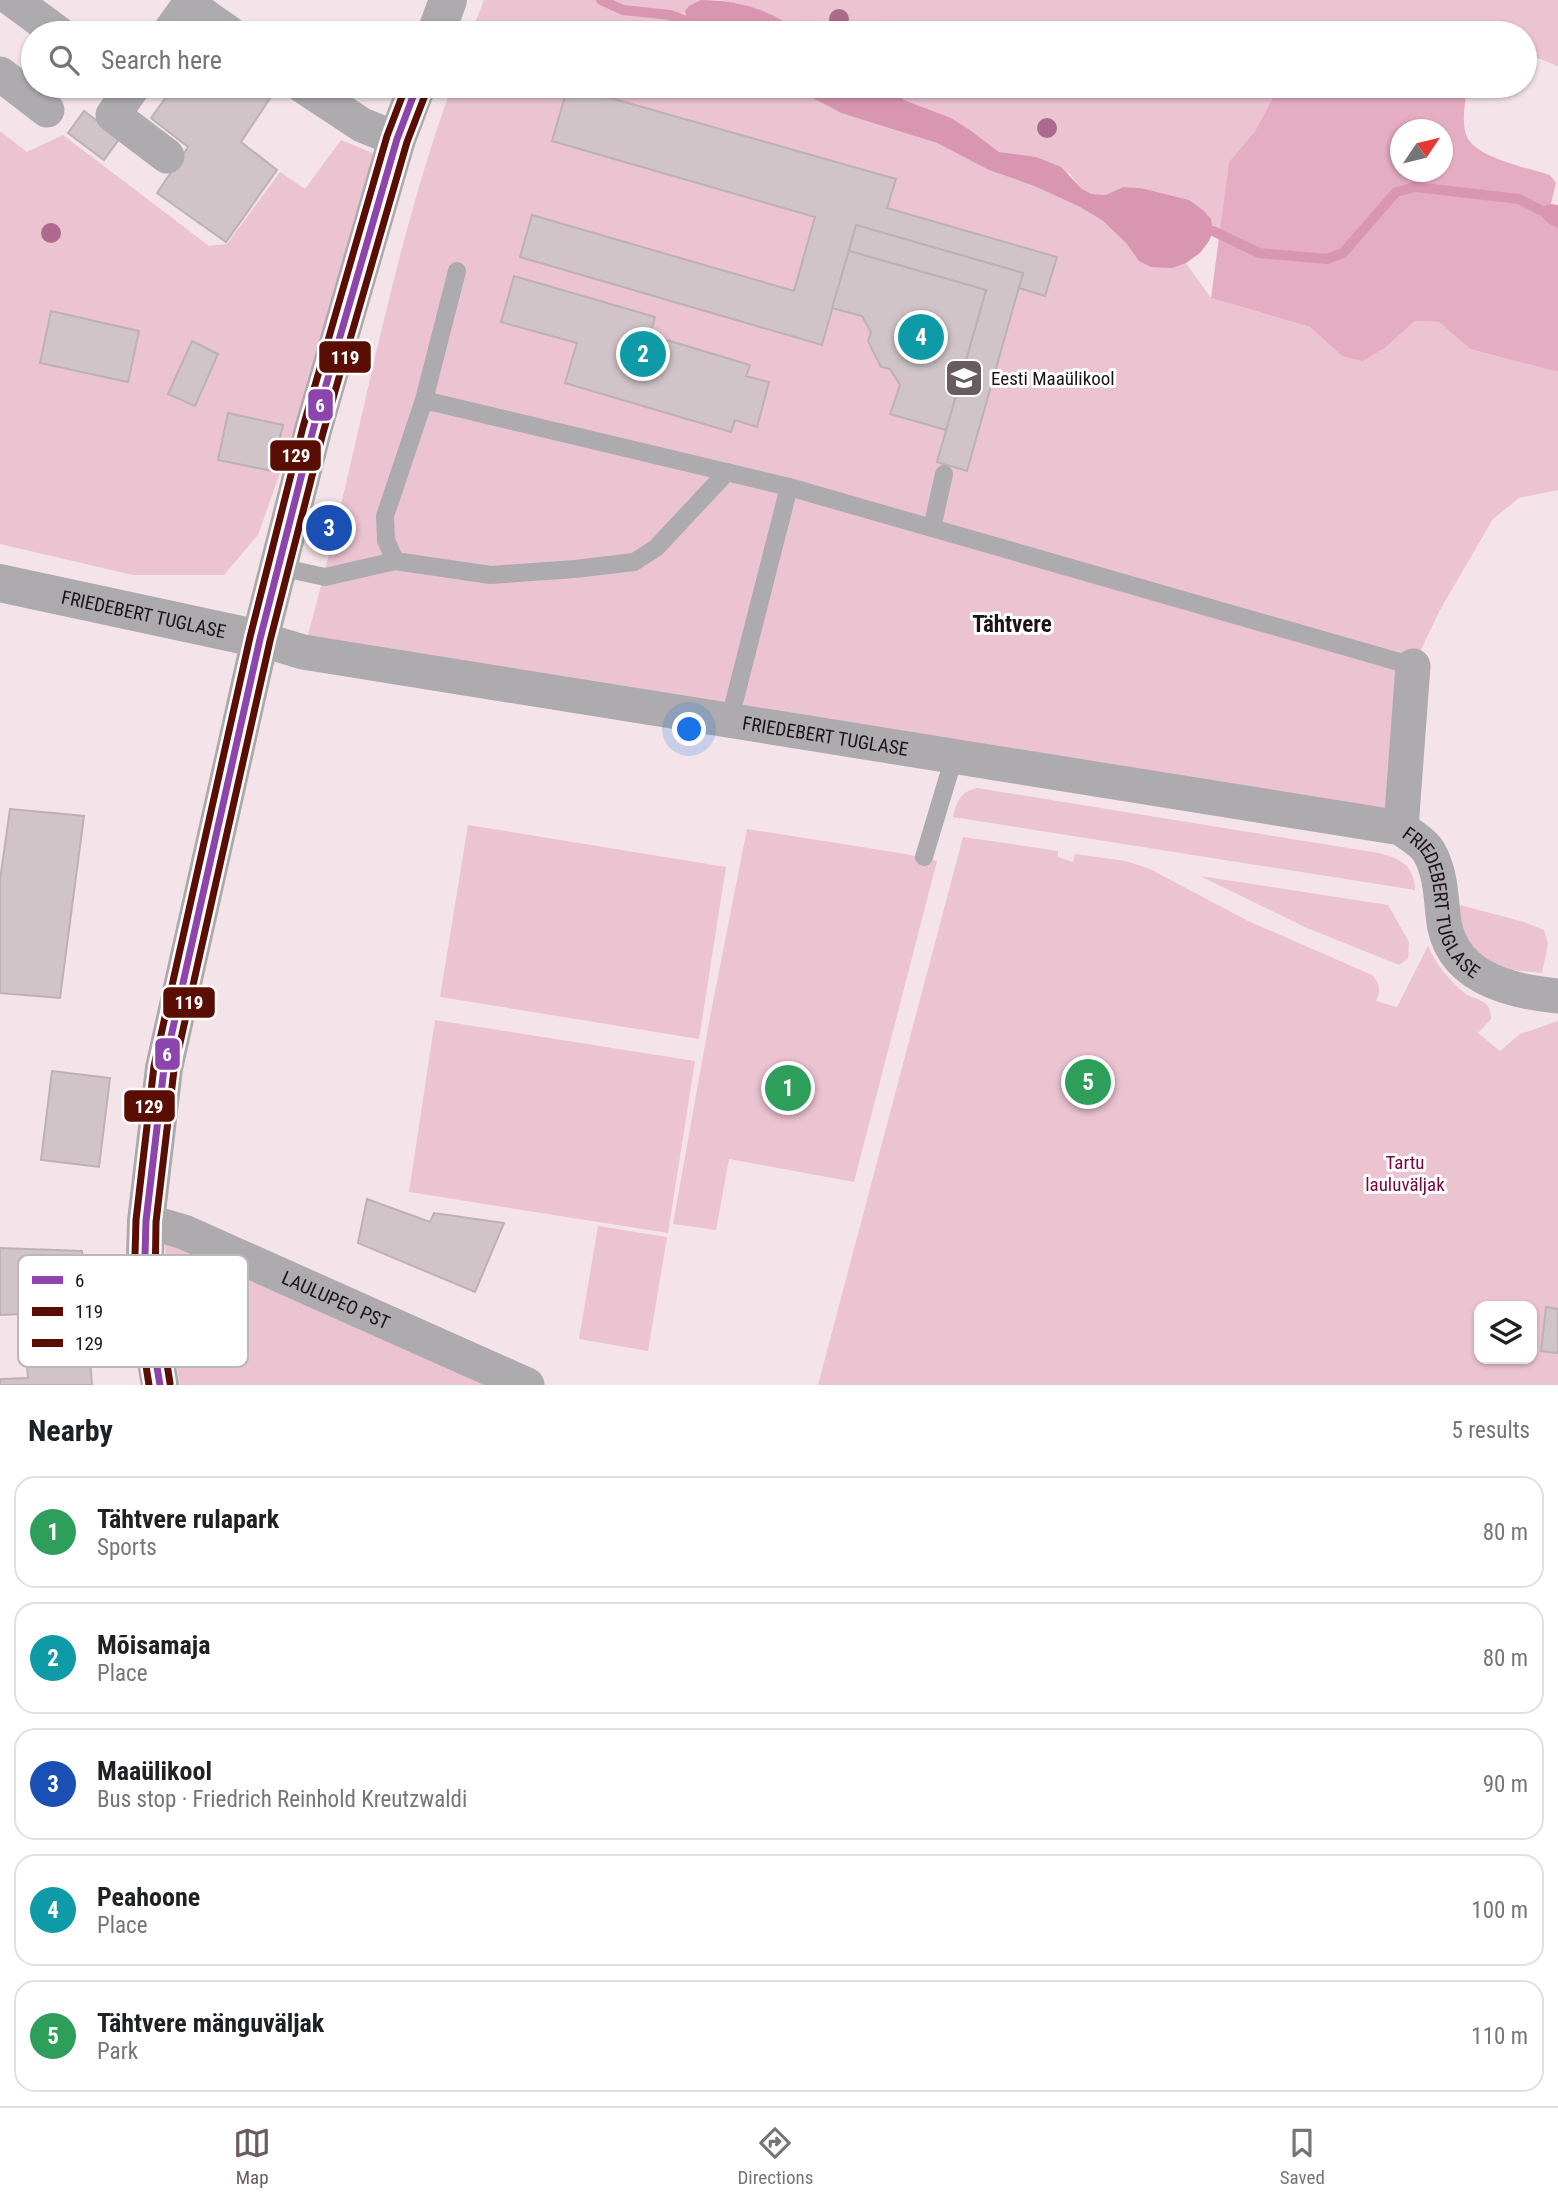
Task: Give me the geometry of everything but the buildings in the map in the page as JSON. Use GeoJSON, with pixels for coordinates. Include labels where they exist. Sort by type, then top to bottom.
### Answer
{"type":"FeatureCollection","features":[{"type":"Feature","properties":{"kind":"main road"},"geometry":{"type":"LineString","coordinates":[[441,21],[449,0]]}},
{"type":"Feature","properties":{"kind":"main road"},"geometry":{"type":"LineString","coordinates":[[145,1255],[146,1221],[164,1068],[260,639],[313,430],[397,139],[412,98]]}},
{"type":"Feature","properties":{"kind":"main road","name":"FRIEDEBERT TUGLASE"},"geometry":{"type":"LineString","coordinates":[[0,583],[260,639]]}},
{"type":"Feature","properties":{"kind":"main road"},"geometry":{"type":"LineString","coordinates":[[157,1367],[160,1385]]}},
{"type":"Feature","properties":{"kind":"street"},"geometry":{"type":"LineString","coordinates":[[0,4],[3,0]]}},
{"type":"Feature","properties":{"kind":"street"},"geometry":{"type":"LineString","coordinates":[[13,0],[42,21]]}},
{"type":"Feature","properties":{"kind":"street"},"geometry":{"type":"LineString","coordinates":[[178,21],[189,5],[212,21]]}},
{"type":"Feature","properties":{"kind":"street"},"geometry":{"type":"LineString","coordinates":[[0,74],[21,90]]}},
{"type":"Feature","properties":{"kind":"street"},"geometry":{"type":"LineString","coordinates":[[31,98],[47,110]]}},
{"type":"Feature","properties":{"kind":"street"},"geometry":{"type":"LineString","coordinates":[[124,98],[113,115],[167,156]]}},
{"type":"Feature","properties":{"kind":"street"},"geometry":{"type":"LineString","coordinates":[[321,98],[362,125],[397,139]]}},
{"type":"Feature","properties":{"kind":"street","name":"FRIEDEBERT TUGLASE"},"geometry":{"type":"LineString","coordinates":[[260,639],[303,652],[1401,828],[1429,851],[1442,892],[1443,917],[1448,938],[1458,958],[1481,977],[1514,989],[1558,996]]}},
{"type":"Feature","properties":{"kind":"street"},"geometry":{"type":"LineString","coordinates":[[1401,828],[1413,666]]}},
{"type":"Feature","properties":{"kind":"street","name":"LAULUPEO PST"},"geometry":{"type":"LineString","coordinates":[[146,1221],[184,1232],[236,1255]]}},
{"type":"Feature","properties":{"kind":"street","name":"LAULUPEO PST"},"geometry":{"type":"LineString","coordinates":[[248,1261],[527,1385]]}},
{"type":"Feature","properties":{"kind":"lane"},"geometry":{"type":"LineString","coordinates":[[395,561],[386,540],[385,516],[424,400],[457,271]]}},
{"type":"Feature","properties":{"kind":"lane"},"geometry":{"type":"LineString","coordinates":[[424,400],[789,487],[1413,666]]}},
{"type":"Feature","properties":{"kind":"lane"},"geometry":{"type":"LineString","coordinates":[[279,567],[325,577],[395,561],[491,575],[634,562],[656,548],[727,472]]}},
{"type":"Feature","properties":{"kind":"lane"},"geometry":{"type":"LineString","coordinates":[[932,528],[944,474]]}},
{"type":"Feature","properties":{"kind":"lane"},"geometry":{"type":"LineString","coordinates":[[729,722],[789,487]]}},
{"type":"Feature","properties":{"kind":"lane"},"geometry":{"type":"LineString","coordinates":[[924,858],[954,757]]}},
{"type":"Feature","properties":{"kind":"green space"},"geometry":{"type":"Polygon","coordinates":[[[484,0],[701,0],[689,21],[476,21],[484,0]]]}},
{"type":"Feature","properties":{"kind":"green space"},"geometry":{"type":"Polygon","coordinates":[[[718,0],[1558,0],[1558,66],[1537,58],[1537,21],[783,21],[741,4],[718,0]]]}},
{"type":"Feature","properties":{"kind":"green space","name":"Eesti Maaülikool"},"geometry":{"type":"Polygon","coordinates":[[[448,98],[813,98],[841,113],[937,143],[989,170],[1078,206],[1102,220],[1140,261],[1173,268],[1186,263],[1211,298],[1310,327],[1342,356],[1386,347],[1415,321],[1439,322],[1470,349],[1558,372],[1558,490],[1519,498],[1493,519],[1440,610],[1413,666],[1401,828],[303,652],[340,511],[408,226],[448,98]]]}},
{"type":"Feature","properties":{"kind":"green space"},"geometry":{"type":"Polygon","coordinates":[[[902,98],[1273,98],[1255,131],[1229,162],[1220,234],[1213,231],[1211,219],[1203,210],[1189,200],[1141,188],[1123,187],[1106,195],[1092,194],[1082,189],[1070,174],[1016,155],[999,152],[951,118],[902,98]]]}},
{"type":"Feature","properties":{"kind":"green space"},"geometry":{"type":"Polygon","coordinates":[[[0,131],[27,152],[63,135],[209,246],[227,244],[280,172],[305,189],[341,140],[387,159],[345,290],[258,535],[224,575],[133,575],[0,544],[0,131]]]}},
{"type":"Feature","properties":{"kind":"green space"},"geometry":{"type":"Polygon","coordinates":[[[977,788],[1379,853],[1405,864],[1412,875],[1415,890],[953,817],[960,798],[977,788]]]}},
{"type":"Feature","properties":{"kind":"green space"},"geometry":{"type":"Polygon","coordinates":[[[468,825],[726,867],[699,1039],[440,997],[468,825]]]}},
{"type":"Feature","properties":{"kind":"green space"},"geometry":{"type":"Polygon","coordinates":[[[747,829],[937,861],[854,1182],[729,1159],[716,1230],[673,1224],[747,829]]]}},
{"type":"Feature","properties":{"kind":"green space","name":"Tartu lauluväljak"},"geometry":{"type":"Polygon","coordinates":[[[963,837],[1058,851],[1058,857],[1073,862],[1075,854],[1126,861],[1150,869],[1248,921],[1372,975],[1379,987],[1376,1001],[1397,1007],[1428,946],[1439,966],[1454,984],[1487,1006],[1491,1019],[1478,1033],[1500,1051],[1520,1034],[1558,1021],[1558,1385],[818,1385],[963,837]]]}},
{"type":"Feature","properties":{"kind":"green space"},"geometry":{"type":"Polygon","coordinates":[[[1200,876],[1388,905],[1409,942],[1408,959],[1399,965],[1307,928],[1200,876]]]}},
{"type":"Feature","properties":{"kind":"green space"},"geometry":{"type":"Polygon","coordinates":[[[1460,905],[1544,930],[1548,944],[1542,973],[1490,964],[1475,951],[1464,933],[1459,913],[1460,905]]]}},
{"type":"Feature","properties":{"kind":"green space"},"geometry":{"type":"Polygon","coordinates":[[[435,1020],[695,1061],[668,1233],[409,1192],[435,1020]]]}},
{"type":"Feature","properties":{"kind":"green space"},"geometry":{"type":"Polygon","coordinates":[[[598,1226],[667,1237],[648,1351],[579,1339],[598,1226]]]}},
{"type":"Feature","properties":{"kind":"green space"},"geometry":{"type":"Polygon","coordinates":[[[165,1237],[205,1255],[165,1255],[165,1237]]]}},
{"type":"Feature","properties":{"kind":"green space"},"geometry":{"type":"Polygon","coordinates":[[[248,1274],[495,1385],[180,1385],[177,1367],[248,1367],[248,1274]]]}},
{"type":"Feature","properties":{"kind":"shaded area"},"geometry":{"type":"Polygon","coordinates":[[[701,0],[741,4],[783,21],[688,21],[685,11],[701,0]]]}},
{"type":"Feature","properties":{"kind":"shaded area"},"geometry":{"type":"Polygon","coordinates":[[[813,98],[902,98],[951,118],[999,152],[1036,157],[1061,167],[1082,189],[1092,194],[1106,195],[1123,187],[1141,188],[1189,200],[1211,219],[1213,231],[1200,253],[1186,263],[1173,268],[1151,267],[1139,261],[1126,243],[1102,220],[1078,206],[989,170],[937,143],[841,113],[813,98]]]}},
{"type":"Feature","properties":{"kind":"shaded area"},"geometry":{"type":"Polygon","coordinates":[[[1273,98],[1466,98],[1464,126],[1467,137],[1473,144],[1481,151],[1504,161],[1550,175],[1556,183],[1551,204],[1544,206],[1549,224],[1558,228],[1558,372],[1470,349],[1439,322],[1415,321],[1386,347],[1363,361],[1342,356],[1310,327],[1211,298],[1229,162],[1255,131],[1273,98]]]}},
{"type":"Feature","properties":{"kind":"shaded area"},"geometry":{"type":"Polygon","coordinates":[[[1558,205],[1558,228],[1549,224],[1539,214],[1544,206],[1558,205]]]}},
{"type":"Feature","properties":{"kind":"waterway"},"geometry":{"type":"LineString","coordinates":[[601,0],[623,10],[670,15],[685,21]]}},
{"type":"Feature","properties":{"kind":"waterway"},"geometry":{"type":"LineString","coordinates":[[1213,231],[1259,253],[1327,259],[1343,253],[1396,192],[1415,187],[1519,199],[1540,210]]}},
{"type":"Feature","properties":{"kind":"transit line","name":"129"},"geometry":{"type":"LineString","coordinates":[[135,1255],[136,1220],[154,1066],[250,637],[303,427],[387,136],[401,98]]}},
{"type":"Feature","properties":{"kind":"transit line","name":"6"},"geometry":{"type":"LineString","coordinates":[[145,1255],[146,1221],[164,1068],[260,639],[313,430],[397,139],[412,98]]}},
{"type":"Feature","properties":{"kind":"transit line","name":"119"},"geometry":{"type":"LineString","coordinates":[[156,1255],[156,1222],[174,1070],[270,641],[323,433],[407,142],[424,98]]}},
{"type":"Feature","properties":{"kind":"transit line","name":"129"},"geometry":{"type":"LineString","coordinates":[[146,1367],[149,1385]]}},
{"type":"Feature","properties":{"kind":"transit line","name":"6"},"geometry":{"type":"LineString","coordinates":[[157,1367],[160,1385]]}},
{"type":"Feature","properties":{"kind":"transit line","name":"119"},"geometry":{"type":"LineString","coordinates":[[167,1367],[170,1383]]}},
{"type":"Feature","properties":{"kind":"place","name":"Peahoone"},"geometry":{"type":"Point","coordinates":[921,337]}},
{"type":"Feature","properties":{"kind":"place","name":"Mõisamaja"},"geometry":{"type":"Point","coordinates":[643,354]}},
{"type":"Feature","properties":{"kind":"place","name":"Eesti Maaülikool"},"geometry":{"type":"Point","coordinates":[964,378]}},
{"type":"Feature","properties":{"kind":"place","name":"Maaülikool"},"geometry":{"type":"Point","coordinates":[329,528]}},
{"type":"Feature","properties":{"kind":"place","name":"Tähtvere mänguväljak"},"geometry":{"type":"Point","coordinates":[1088,1082]}},
{"type":"Feature","properties":{"kind":"place","name":"Tähtvere rulapark"},"geometry":{"type":"Point","coordinates":[788,1088]}},
{"type":"Feature","properties":{"kind":"district","name":"Tähtvere"},"geometry":{"type":"Point","coordinates":[1012,624]}}]}
